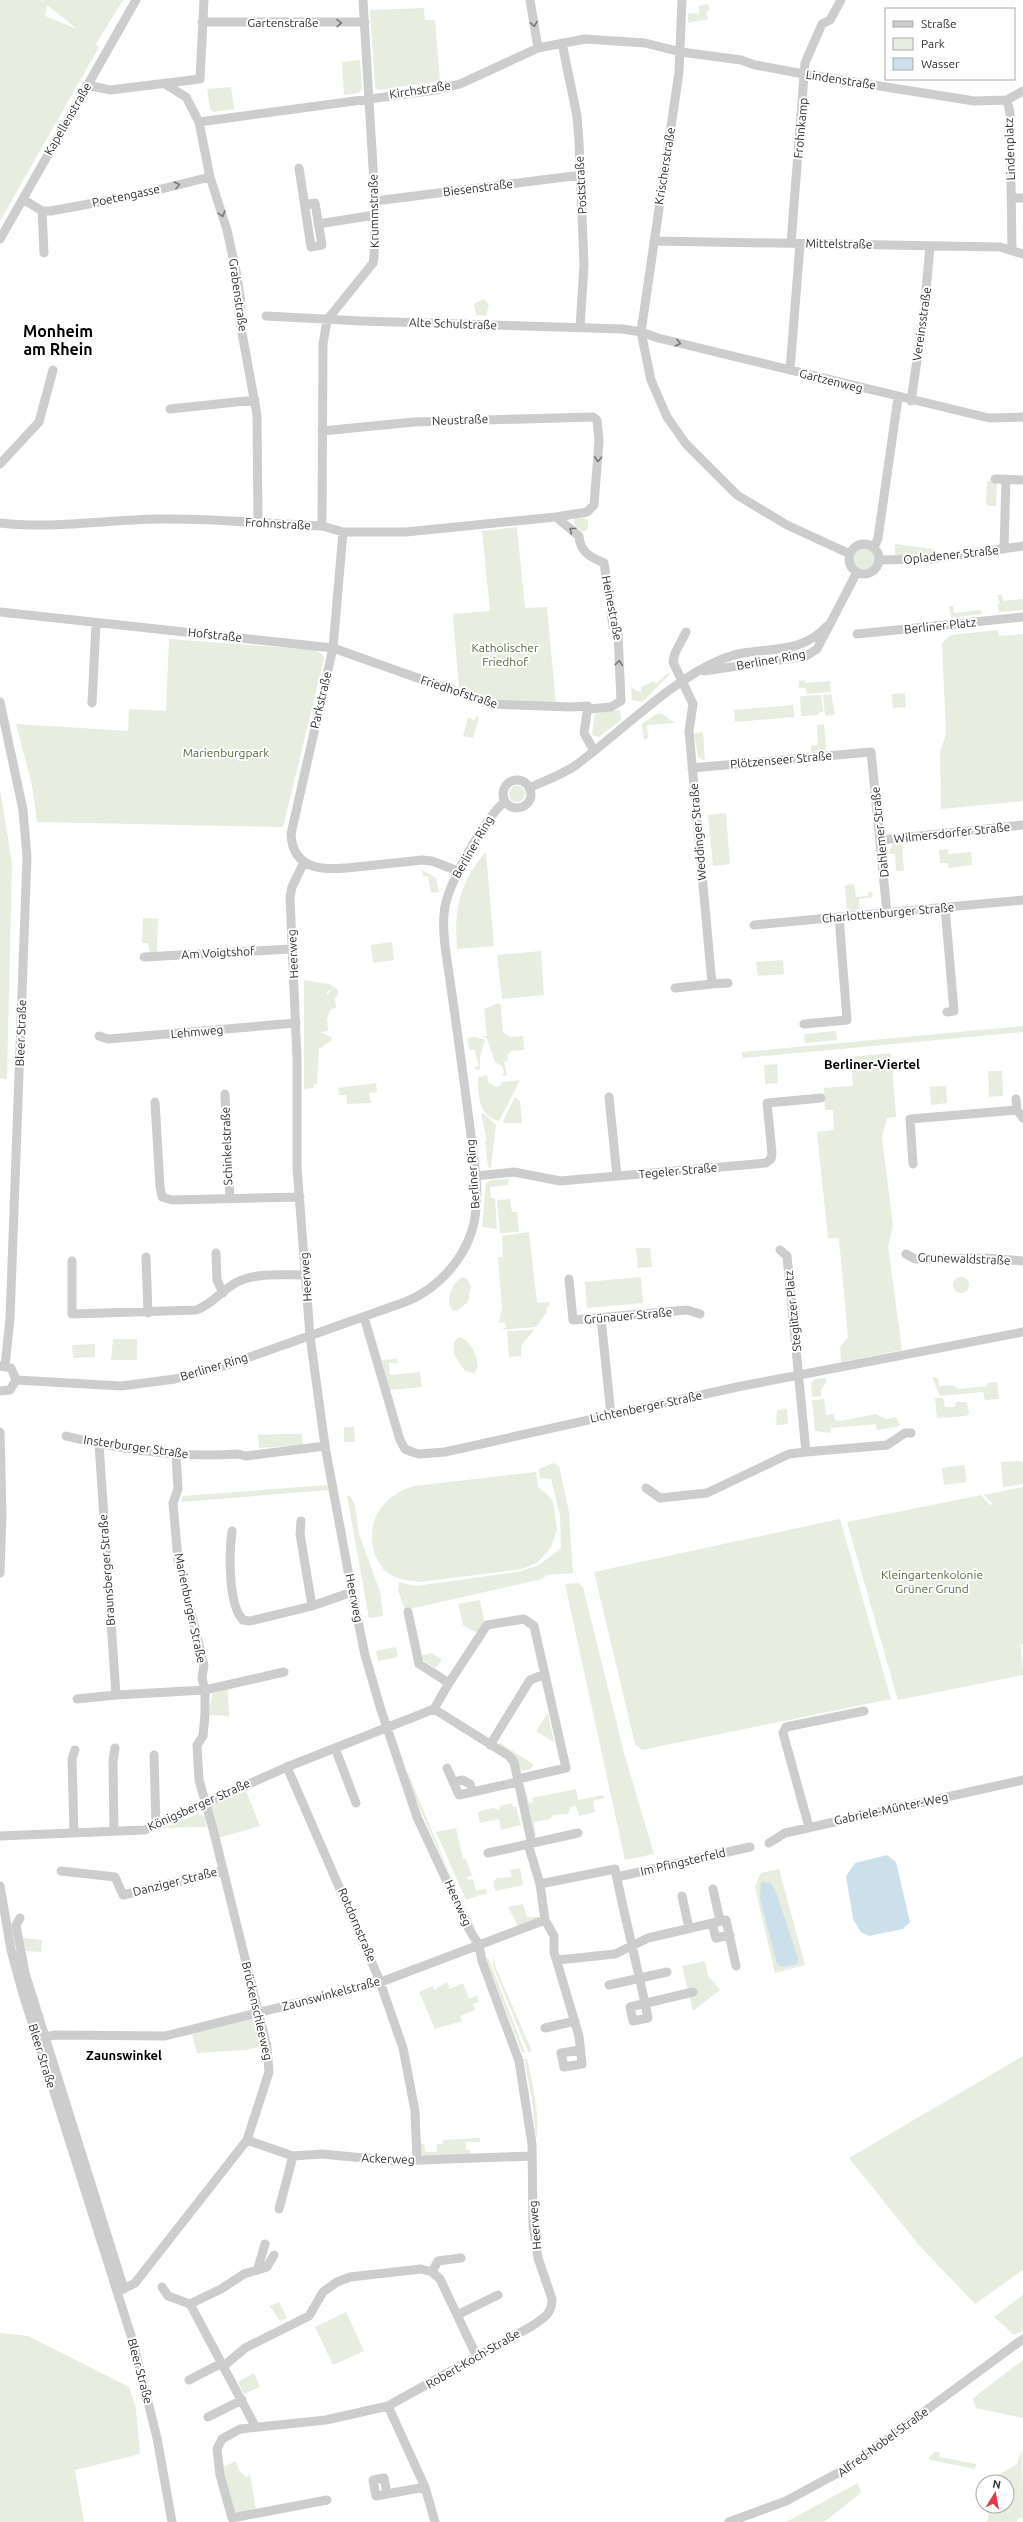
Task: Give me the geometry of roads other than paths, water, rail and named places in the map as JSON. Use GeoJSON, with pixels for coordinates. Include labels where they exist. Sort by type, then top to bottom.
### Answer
{"type":"FeatureCollection","features":[{"type":"Feature","properties":{"kind":"street","name":"Kapellenstraße"},"geometry":{"type":"LineString","coordinates":[[0,239],[136,0]]}},
{"type":"Feature","properties":{"kind":"street"},"geometry":{"type":"LineString","coordinates":[[87,85],[110,90],[200,80],[204,0]]}},
{"type":"Feature","properties":{"kind":"street","name":"Krummstraße"},"geometry":{"type":"LineString","coordinates":[[322,526],[323,344],[327,320],[373,263],[375,201],[363,0]]}},
{"type":"Feature","properties":{"kind":"street"},"geometry":{"type":"LineString","coordinates":[[530,0],[538,48]]}},
{"type":"Feature","properties":{"kind":"street","name":"Krischerstraße"},"geometry":{"type":"LineString","coordinates":[[682,0],[681,52],[641,332],[651,380],[657,397],[670,422],[686,444],[737,495],[758,509],[820,542],[850,554]]}},
{"type":"Feature","properties":{"kind":"street","name":"Frohnkamp"},"geometry":{"type":"LineString","coordinates":[[791,243],[804,74],[807,57],[822,24],[830,20],[841,0]]}},
{"type":"Feature","properties":{"kind":"street","name":"Gartenstraße"},"geometry":{"type":"LineString","coordinates":[[202,22],[365,22]]}},
{"type":"Feature","properties":{"kind":"street","name":"Kirchstraße"},"geometry":{"type":"LineString","coordinates":[[199,122],[436,90],[460,84],[538,48],[585,39],[630,40],[669,47],[681,52]]}},
{"type":"Feature","properties":{"kind":"street","name":"Poststraße"},"geometry":{"type":"LineString","coordinates":[[562,43],[577,116],[584,265],[580,328]]}},
{"type":"Feature","properties":{"kind":"street","name":"Lindenstraße"},"geometry":{"type":"LineString","coordinates":[[681,52],[741,60],[755,65],[804,74],[974,101],[1007,100]]}},
{"type":"Feature","properties":{"kind":"street","name":"Grabenstraße"},"geometry":{"type":"LineString","coordinates":[[165,84],[186,97],[199,122],[210,177],[227,230],[241,302],[240,322],[258,415],[258,523]]}},
{"type":"Feature","properties":{"kind":"street"},"geometry":{"type":"LineString","coordinates":[[1007,100],[1023,90]]}},
{"type":"Feature","properties":{"kind":"street","name":"Lindenplatz"},"geometry":{"type":"LineString","coordinates":[[1007,100],[1010,114],[1012,249]]}},
{"type":"Feature","properties":{"kind":"street"},"geometry":{"type":"LineString","coordinates":[[299,168],[305,205],[312,247],[322,245],[315,203],[305,205]]}},
{"type":"Feature","properties":{"kind":"street","name":"Biesenstraße"},"geometry":{"type":"LineString","coordinates":[[375,201],[580,175]]}},
{"type":"Feature","properties":{"kind":"street","name":"Poetengasse"},"geometry":{"type":"LineString","coordinates":[[42,211],[137,195],[210,177]]}},
{"type":"Feature","properties":{"kind":"street","name":"Lindenplatz"},"geometry":{"type":"LineString","coordinates":[[1012,198],[1023,198]]}},
{"type":"Feature","properties":{"kind":"street"},"geometry":{"type":"LineString","coordinates":[[23,199],[42,211],[44,253]]}},
{"type":"Feature","properties":{"kind":"street"},"geometry":{"type":"LineString","coordinates":[[318,224],[375,215]]}},
{"type":"Feature","properties":{"kind":"street","name":"Mittelstraße"},"geometry":{"type":"LineString","coordinates":[[654,241],[930,246],[1012,249],[1023,254]]}},
{"type":"Feature","properties":{"kind":"street"},"geometry":{"type":"LineString","coordinates":[[790,370],[800,244]]}},
{"type":"Feature","properties":{"kind":"street","name":"Vereinsstraße"},"geometry":{"type":"LineString","coordinates":[[911,401],[924,312],[930,246]]}},
{"type":"Feature","properties":{"kind":"street","name":"Alte Schulstraße"},"geometry":{"type":"LineString","coordinates":[[266,316],[327,320],[580,328],[641,332]]}},
{"type":"Feature","properties":{"kind":"street","name":"Gartzenweg"},"geometry":{"type":"LineString","coordinates":[[641,332],[658,338],[911,401],[989,418],[1023,417]]}},
{"type":"Feature","properties":{"kind":"street"},"geometry":{"type":"LineString","coordinates":[[0,464],[39,422],[53,370]]}},
{"type":"Feature","properties":{"kind":"street"},"geometry":{"type":"LineString","coordinates":[[874,548],[860,545],[850,554],[851,566],[856,572],[871,572],[879,560],[874,548],[878,538],[898,398]]}},
{"type":"Feature","properties":{"kind":"street"},"geometry":{"type":"LineString","coordinates":[[170,409],[255,400]]}},
{"type":"Feature","properties":{"kind":"street","name":"Neustraße"},"geometry":{"type":"LineString","coordinates":[[322,431],[414,422],[587,416],[597,420]]}},
{"type":"Feature","properties":{"kind":"street","name":"Frohnstraße"},"geometry":{"type":"LineString","coordinates":[[0,523],[25,526],[160,519],[322,526],[343,532],[406,532],[556,517],[587,512],[594,505],[599,441],[597,420]]}},
{"type":"Feature","properties":{"kind":"street"},"geometry":{"type":"LineString","coordinates":[[994,479],[1023,480]]}},
{"type":"Feature","properties":{"kind":"street"},"geometry":{"type":"LineString","coordinates":[[1004,549],[1006,479]]}},
{"type":"Feature","properties":{"kind":"street","name":"Heinestraße"},"geometry":{"type":"LineString","coordinates":[[556,517],[579,536],[579,544],[583,551],[604,563],[613,626],[618,633],[621,701]]}},
{"type":"Feature","properties":{"kind":"street","name":"Parkstraße"},"geometry":{"type":"LineString","coordinates":[[304,862],[293,849],[291,834],[333,648],[343,532]]}},
{"type":"Feature","properties":{"kind":"street","name":"Opladener Straße"},"geometry":{"type":"LineString","coordinates":[[879,560],[930,560],[1023,546]]}},
{"type":"Feature","properties":{"kind":"street","name":"Berliner Ring"},"geometry":{"type":"LineString","coordinates":[[529,788],[574,766],[682,683],[699,672],[806,656],[817,649],[827,626],[856,572]]}},
{"type":"Feature","properties":{"kind":"street","name":"Hofstraße"},"geometry":{"type":"LineString","coordinates":[[0,612],[96,624],[333,648]]}},
{"type":"Feature","properties":{"kind":"street","name":"Berliner Platz"},"geometry":{"type":"LineString","coordinates":[[857,634],[1023,617]]}},
{"type":"Feature","properties":{"kind":"street"},"geometry":{"type":"LineString","coordinates":[[92,703],[96,624]]}},
{"type":"Feature","properties":{"kind":"street","name":"Weddinger Straße"},"geometry":{"type":"LineString","coordinates":[[686,632],[675,653],[673,662],[693,704],[689,724],[712,984]]}},
{"type":"Feature","properties":{"kind":"street","name":"Friedhofstraße"},"geometry":{"type":"LineString","coordinates":[[333,648],[491,704],[571,708],[588,706],[588,709],[611,707],[621,701]]}},
{"type":"Feature","properties":{"kind":"street","name":"Bleer Straße"},"geometry":{"type":"LineString","coordinates":[[0,702],[23,810],[27,891],[10,1319],[2,1366]]}},
{"type":"Feature","properties":{"kind":"street"},"geometry":{"type":"LineString","coordinates":[[588,709],[584,734],[594,751]]}},
{"type":"Feature","properties":{"kind":"street","name":"Plötzenseer Straße"},"geometry":{"type":"LineString","coordinates":[[692,768],[871,752]]}},
{"type":"Feature","properties":{"kind":"street","name":"Dahlemer Straße"},"geometry":{"type":"LineString","coordinates":[[871,752],[881,840],[887,913]]}},
{"type":"Feature","properties":{"kind":"street"},"geometry":{"type":"LineString","coordinates":[[521,781],[529,788],[530,797],[521,807],[512,807],[505,801],[504,790],[509,782],[521,781]]}},
{"type":"Feature","properties":{"kind":"street","name":"Berliner Ring"},"geometry":{"type":"LineString","coordinates":[[16,1380],[107,1386],[147,1384],[176,1379],[227,1365],[419,1297],[447,1273],[464,1249],[473,1226],[477,1199],[444,930],[446,902],[458,872],[489,818],[505,801]]}},
{"type":"Feature","properties":{"kind":"street","name":"Wilmersdorfer Straße"},"geometry":{"type":"LineString","coordinates":[[881,840],[1023,825]]}},
{"type":"Feature","properties":{"kind":"street"},"geometry":{"type":"LineString","coordinates":[[304,862],[322,868],[338,869],[422,860],[432,861],[458,872]]}},
{"type":"Feature","properties":{"kind":"street","name":"Heerweg"},"geometry":{"type":"LineString","coordinates":[[304,862],[292,886],[290,897],[296,1023],[300,1197],[310,1336],[326,1446],[352,1592],[365,1655],[381,1710],[388,1727],[398,1764],[417,1817],[470,1931],[479,1945],[482,1961],[519,2061],[530,2123],[533,2226],[538,2258],[552,2299],[552,2306]]}},
{"type":"Feature","properties":{"kind":"street","name":"Charlottenburger Straße"},"geometry":{"type":"LineString","coordinates":[[754,925],[1023,900]]}},
{"type":"Feature","properties":{"kind":"street"},"geometry":{"type":"LineString","coordinates":[[945,907],[954,1011],[947,1012]]}},
{"type":"Feature","properties":{"kind":"street"},"geometry":{"type":"LineString","coordinates":[[804,1024],[847,1020],[839,917]]}},
{"type":"Feature","properties":{"kind":"street","name":"Am Voigtshof"},"geometry":{"type":"LineString","coordinates":[[144,957],[292,949]]}},
{"type":"Feature","properties":{"kind":"street"},"geometry":{"type":"LineString","coordinates":[[675,988],[728,983]]}},
{"type":"Feature","properties":{"kind":"street","name":"Lehmweg"},"geometry":{"type":"LineString","coordinates":[[99,1036],[108,1039],[296,1023]]}},
{"type":"Feature","properties":{"kind":"street","name":"Schinkelstraße"},"geometry":{"type":"LineString","coordinates":[[225,1094],[230,1198]]}},
{"type":"Feature","properties":{"kind":"street"},"geometry":{"type":"LineString","coordinates":[[609,1096],[617,1176]]}},
{"type":"Feature","properties":{"kind":"street","name":"Tegeler Straße"},"geometry":{"type":"LineString","coordinates":[[475,1176],[514,1172],[560,1181],[766,1163],[771,1159],[772,1153],[767,1103],[820,1098]]}},
{"type":"Feature","properties":{"kind":"street"},"geometry":{"type":"LineString","coordinates":[[1016,1099],[1017,1110],[1023,1118]]}},
{"type":"Feature","properties":{"kind":"street"},"geometry":{"type":"LineString","coordinates":[[155,1102],[160,1187],[162,1197],[172,1200],[300,1197]]}},
{"type":"Feature","properties":{"kind":"street"},"geometry":{"type":"LineString","coordinates":[[914,1164],[910,1119],[1017,1110]]}},
{"type":"Feature","properties":{"kind":"street","name":"Steglitzer Platz"},"geometry":{"type":"LineString","coordinates":[[780,1250],[788,1256],[806,1452]]}},
{"type":"Feature","properties":{"kind":"street"},"geometry":{"type":"LineString","coordinates":[[216,1252],[217,1280],[224,1293]]}},
{"type":"Feature","properties":{"kind":"street","name":"Grunewaldstraße"},"geometry":{"type":"LineString","coordinates":[[906,1254],[915,1259],[986,1258],[1023,1261]]}},
{"type":"Feature","properties":{"kind":"street"},"geometry":{"type":"LineString","coordinates":[[146,1257],[148,1313]]}},
{"type":"Feature","properties":{"kind":"street"},"geometry":{"type":"LineString","coordinates":[[72,1261],[72,1314],[148,1313],[196,1310],[209,1306],[236,1283],[247,1279],[263,1275],[306,1275]]}},
{"type":"Feature","properties":{"kind":"street","name":"Grünauer Straße"},"geometry":{"type":"LineString","coordinates":[[569,1279],[573,1320],[687,1310],[700,1314]]}},
{"type":"Feature","properties":{"kind":"street","name":"Lichtenberger Straße"},"geometry":{"type":"LineString","coordinates":[[364,1317],[396,1430],[405,1449],[419,1454],[445,1452],[799,1375],[1023,1332]]}},
{"type":"Feature","properties":{"kind":"street"},"geometry":{"type":"LineString","coordinates":[[601,1318],[611,1415]]}},
{"type":"Feature","properties":{"kind":"street"},"geometry":{"type":"LineString","coordinates":[[0,1394],[10,1390],[16,1380],[13,1371],[2,1366]]}},
{"type":"Feature","properties":{"kind":"street"},"geometry":{"type":"LineString","coordinates":[[0,1432],[2,1515],[0,1573]]}},
{"type":"Feature","properties":{"kind":"street"},"geometry":{"type":"LineString","coordinates":[[646,1488],[660,1498],[707,1493],[789,1454],[887,1444],[905,1433],[911,1433]]}},
{"type":"Feature","properties":{"kind":"street","name":"Insterburger Straße"},"geometry":{"type":"LineString","coordinates":[[66,1436],[99,1444],[176,1455],[238,1454],[246,1456],[326,1446]]}},
{"type":"Feature","properties":{"kind":"street","name":"Braunsberger Straße"},"geometry":{"type":"LineString","coordinates":[[99,1444],[116,1695]]}},
{"type":"Feature","properties":{"kind":"street","name":"Marienburger Straße"},"geometry":{"type":"LineString","coordinates":[[176,1455],[178,1489],[173,1503],[178,1560],[204,1665],[202,1678],[205,1690],[203,1736],[197,1745],[198,1780],[204,1803]]}},
{"type":"Feature","properties":{"kind":"street"},"geometry":{"type":"LineString","coordinates":[[301,1521],[300,1534],[312,1606]]}},
{"type":"Feature","properties":{"kind":"street"},"geometry":{"type":"LineString","coordinates":[[232,1531],[230,1547],[235,1608],[243,1620],[250,1621],[312,1606],[352,1592]]}},
{"type":"Feature","properties":{"kind":"street"},"geometry":{"type":"LineString","coordinates":[[408,1612],[419,1664],[449,1683]]}},
{"type":"Feature","properties":{"kind":"street"},"geometry":{"type":"LineString","coordinates":[[447,1768],[458,1795],[472,1792],[518,1780],[566,1768],[534,1626],[524,1619],[487,1625],[434,1709],[509,1756],[514,1762],[518,1780],[531,1840],[528,1844],[540,1884],[545,1920],[554,1936],[556,1956],[575,2021],[580,2050]]}},
{"type":"Feature","properties":{"kind":"street"},"geometry":{"type":"LineString","coordinates":[[77,1699],[116,1695],[205,1690],[284,1672]]}},
{"type":"Feature","properties":{"kind":"street"},"geometry":{"type":"LineString","coordinates":[[490,1745],[530,1680],[545,1674]]}},
{"type":"Feature","properties":{"kind":"street","name":"Königsberger Straße"},"geometry":{"type":"LineString","coordinates":[[0,1836],[145,1830],[287,1767],[434,1709]]}},
{"type":"Feature","properties":{"kind":"street"},"geometry":{"type":"LineString","coordinates":[[809,1827],[783,1733],[786,1728],[864,1711]]}},
{"type":"Feature","properties":{"kind":"street"},"geometry":{"type":"LineString","coordinates":[[114,1831],[113,1761],[115,1748]]}},
{"type":"Feature","properties":{"kind":"street"},"geometry":{"type":"LineString","coordinates":[[335,1748],[356,1803]]}},
{"type":"Feature","properties":{"kind":"street"},"geometry":{"type":"LineString","coordinates":[[74,1833],[72,1759],[75,1750]]}},
{"type":"Feature","properties":{"kind":"street"},"geometry":{"type":"LineString","coordinates":[[154,1755],[156,1826]]}},
{"type":"Feature","properties":{"kind":"street","name":"Rotdornstraße"},"geometry":{"type":"LineString","coordinates":[[287,1767],[381,1982],[403,2048],[410,2078],[415,2111],[417,2160]]}},
{"type":"Feature","properties":{"kind":"street"},"geometry":{"type":"LineString","coordinates":[[453,1782],[463,1780],[470,1784],[472,1792]]}},
{"type":"Feature","properties":{"kind":"street","name":"Gabriele-Münter-Weg"},"geometry":{"type":"LineString","coordinates":[[769,1842],[785,1833],[809,1827],[1020,1781]]}},
{"type":"Feature","properties":{"kind":"street","name":"Brückenschleeweg"},"geometry":{"type":"LineString","coordinates":[[121,2291],[135,2283],[247,2140],[270,2072],[269,2061],[223,1871],[204,1803]]}},
{"type":"Feature","properties":{"kind":"street"},"geometry":{"type":"LineString","coordinates":[[488,1853],[578,1833]]}},
{"type":"Feature","properties":{"kind":"street","name":"Im Pfingsterfeld"},"geometry":{"type":"LineString","coordinates":[[540,1884],[616,1873],[750,1847]]}},
{"type":"Feature","properties":{"kind":"street","name":"Danziger Straße"},"geometry":{"type":"LineString","coordinates":[[61,1870],[115,1876],[123,1895],[223,1871]]}},
{"type":"Feature","properties":{"kind":"street"},"geometry":{"type":"LineString","coordinates":[[616,1873],[645,2004],[693,1992]]}},
{"type":"Feature","properties":{"kind":"street","name":"Bleer Straße"},"geometry":{"type":"LineString","coordinates":[[0,1886],[11,1950],[105,2228],[145,2386],[172,2522]]}},
{"type":"Feature","properties":{"kind":"street"},"geometry":{"type":"LineString","coordinates":[[713,1889],[716,1938],[730,1935]]}},
{"type":"Feature","properties":{"kind":"street"},"geometry":{"type":"LineString","coordinates":[[682,1896],[689,1928]]}},
{"type":"Feature","properties":{"kind":"street","name":"Bleer Straße"},"geometry":{"type":"LineString","coordinates":[[20,1918],[16,1925],[19,1945],[40,2038],[95,2223],[121,2291]]}},
{"type":"Feature","properties":{"kind":"street","name":"Zaunswinkelstraße"},"geometry":{"type":"LineString","coordinates":[[40,2038],[165,2036],[258,2014],[381,1982],[545,1920]]}},
{"type":"Feature","properties":{"kind":"street"},"geometry":{"type":"LineString","coordinates":[[556,1956],[593,1958],[633,1947],[648,1938],[726,1920],[736,1966]]}},
{"type":"Feature","properties":{"kind":"street"},"geometry":{"type":"LineString","coordinates":[[609,1985],[667,1972]]}},
{"type":"Feature","properties":{"kind":"street"},"geometry":{"type":"LineString","coordinates":[[545,2028],[575,2021]]}},
{"type":"Feature","properties":{"kind":"street","name":"Ackerweg"},"geometry":{"type":"LineString","coordinates":[[247,2140],[293,2156],[322,2154],[388,2160],[417,2160],[532,2156]]}},
{"type":"Feature","properties":{"kind":"street"},"geometry":{"type":"LineString","coordinates":[[279,2209],[293,2156]]}},
{"type":"Feature","properties":{"kind":"street"},"geometry":{"type":"LineString","coordinates":[[95,2223],[105,2228]]}},
{"type":"Feature","properties":{"kind":"street"},"geometry":{"type":"LineString","coordinates":[[258,2268],[266,2244]]}},
{"type":"Feature","properties":{"kind":"street"},"geometry":{"type":"LineString","coordinates":[[190,2304],[258,2268],[267,2266],[274,2255]]}},
{"type":"Feature","properties":{"kind":"street"},"geometry":{"type":"LineString","coordinates":[[432,2272],[438,2261],[461,2258]]}},
{"type":"Feature","properties":{"kind":"street"},"geometry":{"type":"LineString","coordinates":[[189,2380],[223,2365],[245,2348],[309,2316],[323,2292],[337,2282],[350,2277],[413,2270],[432,2272],[440,2279],[477,2357]]}},
{"type":"Feature","properties":{"kind":"street"},"geometry":{"type":"LineString","coordinates":[[162,2287],[168,2296],[190,2304],[255,2426]]}},
{"type":"Feature","properties":{"kind":"street"},"geometry":{"type":"LineString","coordinates":[[457,2315],[498,2295]]}},
{"type":"Feature","properties":{"kind":"street","name":"Robert-Koch-Straße"},"geometry":{"type":"LineString","coordinates":[[327,2500],[232,2518],[220,2475],[217,2449],[222,2439],[240,2429],[255,2426],[326,2420],[388,2406],[547,2316],[552,2306]]}},
{"type":"Feature","properties":{"kind":"street","name":"Alfred-Nobel-Straße"},"geometry":{"type":"LineString","coordinates":[[729,2522],[786,2501],[842,2471],[1023,2339]]}},
{"type":"Feature","properties":{"kind":"street"},"geometry":{"type":"LineString","coordinates":[[208,2417],[242,2400]]}},
{"type":"Feature","properties":{"kind":"street"},"geometry":{"type":"LineString","coordinates":[[388,2406],[424,2488],[435,2522]]}},
{"type":"Feature","properties":{"kind":"street"},"geometry":{"type":"LineString","coordinates":[[387,2494],[424,2488]]}},
{"type":"Feature","properties":{"kind":"water"},"geometry":{"type":"Polygon","coordinates":[[[887,1855],[896,1862],[910,1922],[903,1929],[869,1936],[861,1932],[853,1919],[846,1876],[855,1863],[887,1855]]]}},
{"type":"Feature","properties":{"kind":"water"},"geometry":{"type":"Polygon","coordinates":[[[761,1882],[771,1883],[777,1895],[798,1958],[797,1964],[782,1967],[777,1964],[760,1898],[761,1882]]]}},
{"type":"Feature","properties":{"kind":"district","name":"Monheim am Rhein"},"geometry":{"type":"Point","coordinates":[58,340]}},
{"type":"Feature","properties":{"kind":"district","name":"Berliner-Viertel"},"geometry":{"type":"Point","coordinates":[872,1064]}},
{"type":"Feature","properties":{"kind":"district","name":"Zaunswinkel"},"geometry":{"type":"Point","coordinates":[124,2055]}},
{"type":"Feature","properties":{"kind":"park label","name":"Katholischer Friedhof"},"geometry":{"type":"Point","coordinates":[505,655]}},
{"type":"Feature","properties":{"kind":"park label","name":"Marienburgpark"},"geometry":{"type":"Point","coordinates":[226,753]}},
{"type":"Feature","properties":{"kind":"park label","name":"Kleingartenkolonie Grüner Grund"},"geometry":{"type":"Point","coordinates":[932,1582]}}]}
